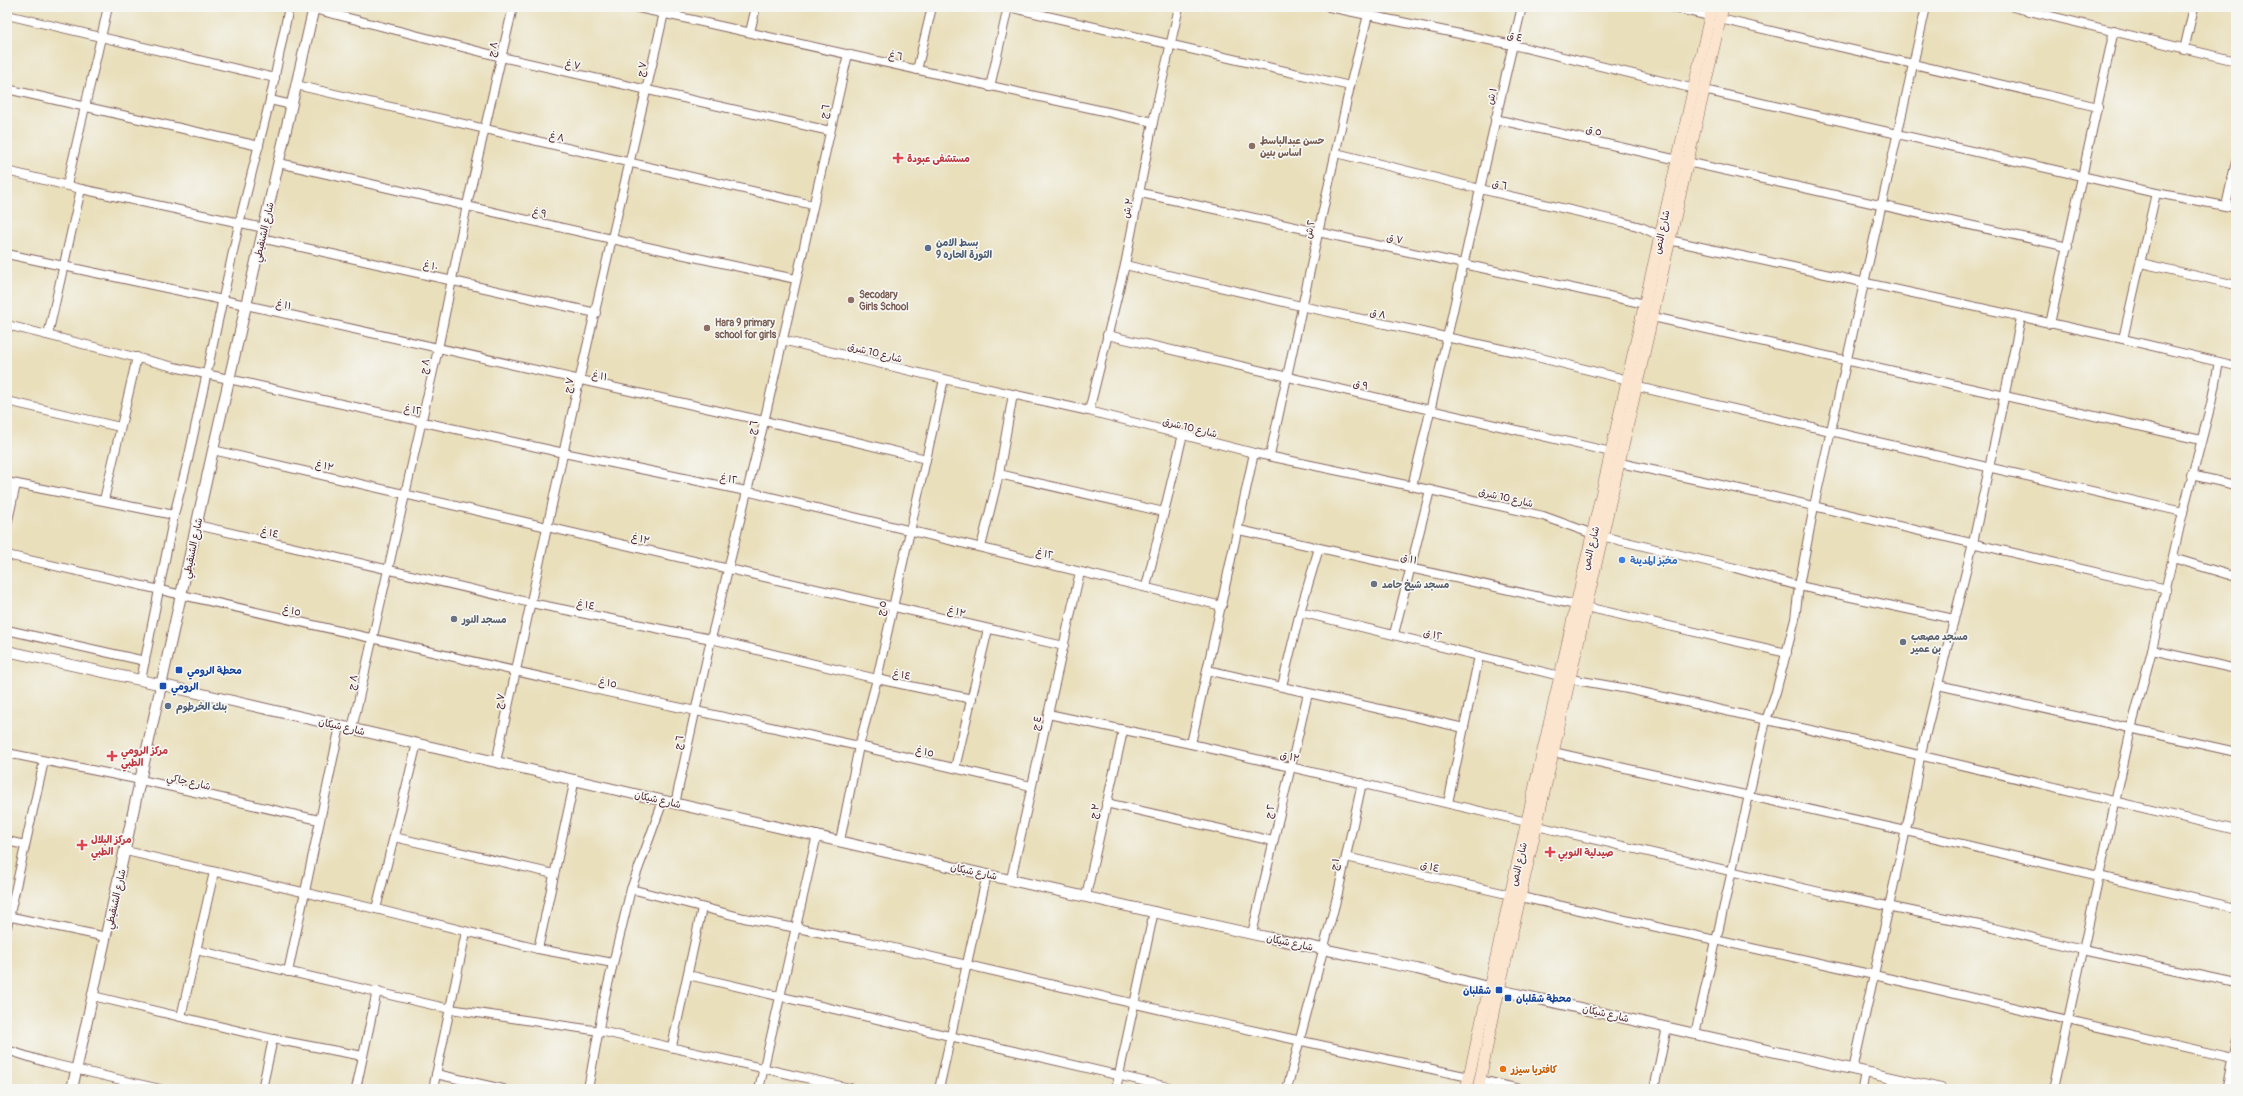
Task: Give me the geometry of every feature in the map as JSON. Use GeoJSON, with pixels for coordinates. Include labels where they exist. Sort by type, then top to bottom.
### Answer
{"type":"FeatureCollection","features":[{"type":"Feature","properties":{"kind":"main road","name":"شارع النص"},"geometry":{"type":"LineString","coordinates":[[1598,535],[1611,452],[1645,304],[1665,238],[1699,89],[1714,14],[1723,7]]}},
{"type":"Feature","properties":{"kind":"main road","name":"شارع النص"},"geometry":{"type":"LineString","coordinates":[[1466,1089],[1494,988],[1516,896],[1598,535],[1620,463],[1638,387],[1653,317],[1665,238]]}},
{"type":"Feature","properties":{"kind":"main road","name":"شارع النص"},"geometry":{"type":"LineString","coordinates":[[1532,824],[1553,752],[1565,677]]}},
{"type":"Feature","properties":{"kind":"main road","name":"شارع النص"},"geometry":{"type":"LineString","coordinates":[[1479,1084],[1494,988]]}},
{"type":"Feature","properties":{"kind":"street"},"geometry":{"type":"LineString","coordinates":[[68,185],[108,7]]}},
{"type":"Feature","properties":{"kind":"street"},"geometry":{"type":"LineString","coordinates":[[141,680],[174,515],[188,460],[239,224],[275,78],[289,7]]}},
{"type":"Feature","properties":{"kind":"street","name":"٨ ج"},"geometry":{"type":"LineString","coordinates":[[352,729],[438,349],[467,205],[513,7]]}},
{"type":"Feature","properties":{"kind":"street","name":"٦ غ"},"geometry":{"type":"LineString","coordinates":[[634,7],[1153,122]]}},
{"type":"Feature","properties":{"kind":"street"},"geometry":{"type":"LineString","coordinates":[[676,16],[678,7]]}},
{"type":"Feature","properties":{"kind":"street"},"geometry":{"type":"LineString","coordinates":[[750,32],[756,7]]}},
{"type":"Feature","properties":{"kind":"street"},"geometry":{"type":"LineString","coordinates":[[917,70],[932,7]]}},
{"type":"Feature","properties":{"kind":"street"},"geometry":{"type":"LineString","coordinates":[[990,87],[1008,7],[1350,86]]}},
{"type":"Feature","properties":{"kind":"street","name":"٣ ش"},"geometry":{"type":"LineString","coordinates":[[1089,412],[1125,265],[1153,122],[1179,7]]}},
{"type":"Feature","properties":{"kind":"street","name":"٤ ق"},"geometry":{"type":"LineString","coordinates":[[1329,7],[1513,45],[1898,135],[2156,193],[2236,208]]}},
{"type":"Feature","properties":{"kind":"street","name":"٢ ش"},"geometry":{"type":"LineString","coordinates":[[1270,455],[1285,378],[1350,86],[1370,7]]}},
{"type":"Feature","properties":{"kind":"street","name":"١ ش"},"geometry":{"type":"LineString","coordinates":[[1412,486],[1431,411],[1495,119],[1522,7]]}},
{"type":"Feature","properties":{"kind":"street"},"geometry":{"type":"LineString","coordinates":[[1670,7],[1714,14],[1912,65],[2098,107]]}},
{"type":"Feature","properties":{"kind":"street"},"geometry":{"type":"LineString","coordinates":[[1695,1034],[1766,720],[1788,653],[1814,506],[1866,283],[1912,65],[1926,7]]}},
{"type":"Feature","properties":{"kind":"street"},"geometry":{"type":"LineString","coordinates":[[2013,7],[2114,30],[2184,50],[2236,61]]}},
{"type":"Feature","properties":{"kind":"street"},"geometry":{"type":"LineString","coordinates":[[2184,50],[2194,7]]}},
{"type":"Feature","properties":{"kind":"street","name":"٧ غ"},"geometry":{"type":"LineString","coordinates":[[311,8],[501,57],[830,131]]}},
{"type":"Feature","properties":{"kind":"street","name":"شارع الشنقيطي"},"geometry":{"type":"LineString","coordinates":[[72,1089],[126,852],[262,233],[292,105],[311,8]]}},
{"type":"Feature","properties":{"kind":"street","name":"٧ ج"},"geometry":{"type":"LineString","coordinates":[[496,762],[579,381],[613,241],[664,13]]}},
{"type":"Feature","properties":{"kind":"street"},"geometry":{"type":"LineString","coordinates":[[7,15],[275,78]]}},
{"type":"Feature","properties":{"kind":"street"},"geometry":{"type":"LineString","coordinates":[[2050,324],[2068,247],[2081,175],[2098,107],[2114,30]]}},
{"type":"Feature","properties":{"kind":"street","name":"٦ ج"},"geometry":{"type":"LineString","coordinates":[[675,804],[711,639],[764,422],[848,54]]}},
{"type":"Feature","properties":{"kind":"street","name":"٨ غ"},"geometry":{"type":"LineString","coordinates":[[296,85],[484,130],[813,205]]}},
{"type":"Feature","properties":{"kind":"street"},"geometry":{"type":"LineString","coordinates":[[7,89],[259,146]]}},
{"type":"Feature","properties":{"kind":"street"},"geometry":{"type":"LineString","coordinates":[[270,100],[292,105]]}},
{"type":"Feature","properties":{"kind":"street","name":"٥ ق"},"geometry":{"type":"LineString","coordinates":[[1495,119],[2068,247]]}},
{"type":"Feature","properties":{"kind":"street","name":"٦ ق"},"geometry":{"type":"LineString","coordinates":[[1336,153],[1480,189],[1622,222],[1665,238],[2021,318],[2123,339],[2236,366]]}},
{"type":"Feature","properties":{"kind":"street"},"geometry":{"type":"LineString","coordinates":[[2226,206],[2236,162]]}},
{"type":"Feature","properties":{"kind":"street","name":"٩ غ"},"geometry":{"type":"LineString","coordinates":[[279,163],[467,205],[613,241],[796,279]]}},
{"type":"Feature","properties":{"kind":"street","name":"١٠ غ"},"geometry":{"type":"LineString","coordinates":[[7,171],[239,224],[262,233],[452,280],[596,313]]}},
{"type":"Feature","properties":{"kind":"street"},"geometry":{"type":"LineString","coordinates":[[48,335],[81,189]]}},
{"type":"Feature","properties":{"kind":"street","name":"٧ ق"},"geometry":{"type":"LineString","coordinates":[[1140,193],[1645,304]]}},
{"type":"Feature","properties":{"kind":"street"},"geometry":{"type":"LineString","coordinates":[[2123,339],[2156,193]]}},
{"type":"Feature","properties":{"kind":"street","name":"١١ غ"},"geometry":{"type":"LineString","coordinates":[[7,254],[246,306],[926,459]]}},
{"type":"Feature","properties":{"kind":"street"},"geometry":{"type":"LineString","coordinates":[[2140,263],[2236,285]]}},
{"type":"Feature","properties":{"kind":"street","name":"٨ ق"},"geometry":{"type":"LineString","coordinates":[[1125,265],[1301,306],[1525,354],[1628,380]]}},
{"type":"Feature","properties":{"kind":"street"},"geometry":{"type":"LineString","coordinates":[[1653,317],[2201,440]]}},
{"type":"Feature","properties":{"kind":"street"},"geometry":{"type":"LineString","coordinates":[[1853,1070],[1888,906],[1906,831],[1920,757],[1974,543],[1988,468],[2021,318]]}},
{"type":"Feature","properties":{"kind":"street","name":"١٢ غ"},"geometry":{"type":"LineString","coordinates":[[7,325],[206,374],[422,421],[564,454],[746,491],[909,532],[981,547],[1222,606]]}},
{"type":"Feature","properties":{"kind":"street","name":"٩ ق"},"geometry":{"type":"LineString","coordinates":[[1107,335],[1285,378],[1611,452]]}},
{"type":"Feature","properties":{"kind":"street","name":"شارع 10 شرق"},"geometry":{"type":"LineString","coordinates":[[782,340],[1183,434],[1254,453],[1270,455],[1543,516],[1598,535],[1735,568],[1799,586],[1954,619]]}},
{"type":"Feature","properties":{"kind":"street"},"geometry":{"type":"LineString","coordinates":[[104,500],[137,357]]}},
{"type":"Feature","properties":{"kind":"street"},"geometry":{"type":"LineString","coordinates":[[2054,1089],[2082,950],[2131,729],[2152,650],[2191,475],[2201,440],[2219,362]]}},
{"type":"Feature","properties":{"kind":"street","name":"٥ ج"},"geometry":{"type":"LineString","coordinates":[[840,841],[859,746],[877,679],[892,605],[944,379]]}},
{"type":"Feature","properties":{"kind":"street"},"geometry":{"type":"LineString","coordinates":[[1628,380],[1638,387],[2183,512]]}},
{"type":"Feature","properties":{"kind":"street"},"geometry":{"type":"LineString","coordinates":[[981,547],[999,474],[1013,394]]}},
{"type":"Feature","properties":{"kind":"street"},"geometry":{"type":"LineString","coordinates":[[7,401],[120,427]]}},
{"type":"Feature","properties":{"kind":"street"},"geometry":{"type":"LineString","coordinates":[[1146,587],[1183,434]]}},
{"type":"Feature","properties":{"kind":"street","name":"١٣ غ"},"geometry":{"type":"LineString","coordinates":[[214,450],[892,605],[1064,646]]}},
{"type":"Feature","properties":{"kind":"street"},"geometry":{"type":"LineString","coordinates":[[1191,744],[1239,530],[1254,453]]}},
{"type":"Feature","properties":{"kind":"street"},"geometry":{"type":"LineString","coordinates":[[1620,463],[1814,506],[2166,589]]}},
{"type":"Feature","properties":{"kind":"street"},"geometry":{"type":"LineString","coordinates":[[999,474],[1164,512]]}},
{"type":"Feature","properties":{"kind":"street"},"geometry":{"type":"LineString","coordinates":[[2191,475],[2236,486]]}},
{"type":"Feature","properties":{"kind":"street"},"geometry":{"type":"LineString","coordinates":[[7,482],[174,515]]}},
{"type":"Feature","properties":{"kind":"street"},"geometry":{"type":"LineString","coordinates":[[7,525],[16,484]]}},
{"type":"Feature","properties":{"kind":"street"},"geometry":{"type":"LineString","coordinates":[[1394,634],[1430,490]]}},
{"type":"Feature","properties":{"kind":"street","name":"١٤ غ"},"geometry":{"type":"LineString","coordinates":[[197,525],[531,604],[711,639],[877,679],[972,699]]}},
{"type":"Feature","properties":{"kind":"street","name":"١١ ق"},"geometry":{"type":"LineString","coordinates":[[1239,530],[1788,653]]}},
{"type":"Feature","properties":{"kind":"street"},"geometry":{"type":"LineString","coordinates":[[1282,686],[1300,612],[1319,548]]}},
{"type":"Feature","properties":{"kind":"street","name":"١٥ غ"},"geometry":{"type":"LineString","coordinates":[[7,555],[182,596],[859,746],[1031,786]]}},
{"type":"Feature","properties":{"kind":"street"},"geometry":{"type":"LineString","coordinates":[[2173,558],[2236,577]]}},
{"type":"Feature","properties":{"kind":"street","name":"٤ ج"},"geometry":{"type":"LineString","coordinates":[[1011,879],[1080,572]]}},
{"type":"Feature","properties":{"kind":"street","name":"١٢ ق"},"geometry":{"type":"LineString","coordinates":[[1300,612],[1565,677],[1628,689],[1766,720],[2236,830]]}},
{"type":"Feature","properties":{"kind":"street"},"geometry":{"type":"LineString","coordinates":[[955,768],[988,629]]}},
{"type":"Feature","properties":{"kind":"street"},"geometry":{"type":"LineString","coordinates":[[7,630],[145,661]]}},
{"type":"Feature","properties":{"kind":"street"},"geometry":{"type":"LineString","coordinates":[[2152,650],[2236,669]]}},
{"type":"Feature","properties":{"kind":"street","name":"شارع شيكان"},"geometry":{"type":"LineString","coordinates":[[7,651],[163,685],[575,779],[675,804],[1252,934],[1417,968],[1494,988],[1941,1089]]}},
{"type":"Feature","properties":{"kind":"street"},"geometry":{"type":"LineString","coordinates":[[1448,802],[1480,656]]}},
{"type":"Feature","properties":{"kind":"street"},"geometry":{"type":"LineString","coordinates":[[1207,670],[1464,728]]}},
{"type":"Feature","properties":{"kind":"street"},"geometry":{"type":"LineString","coordinates":[[1938,685],[2236,752]]}},
{"type":"Feature","properties":{"kind":"street","name":"٢ ج"},"geometry":{"type":"LineString","coordinates":[[1252,934],[1308,693]]}},
{"type":"Feature","properties":{"kind":"street","name":"١٣ ق"},"geometry":{"type":"LineString","coordinates":[[1048,714],[1191,744],[1448,802],[1482,813],[1732,872],[1989,927],[2082,950],[2236,983]]}},
{"type":"Feature","properties":{"kind":"street"},"geometry":{"type":"LineString","coordinates":[[288,972],[340,726]]}},
{"type":"Feature","properties":{"kind":"street","name":"٣ ج"},"geometry":{"type":"LineString","coordinates":[[1086,896],[1123,730]]}},
{"type":"Feature","properties":{"kind":"street"},"geometry":{"type":"LineString","coordinates":[[376,909],[417,743]]}},
{"type":"Feature","properties":{"kind":"street"},"geometry":{"type":"LineString","coordinates":[[1553,752],[1906,831],[2236,908]]}},
{"type":"Feature","properties":{"kind":"street","name":"شارع جاكي"},"geometry":{"type":"LineString","coordinates":[[7,753],[141,780],[319,820]]}},
{"type":"Feature","properties":{"kind":"street"},"geometry":{"type":"LineString","coordinates":[[7,927],[8,916],[44,761]]}},
{"type":"Feature","properties":{"kind":"street"},"geometry":{"type":"LineString","coordinates":[[538,949],[575,779]]}},
{"type":"Feature","properties":{"kind":"street","name":"١ ج"},"geometry":{"type":"LineString","coordinates":[[1287,1089],[1298,1040],[1346,857],[1362,783]]}},
{"type":"Feature","properties":{"kind":"street"},"geometry":{"type":"LineString","coordinates":[[588,1089],[600,1031],[604,1001],[631,889],[663,801]]}},
{"type":"Feature","properties":{"kind":"street"},"geometry":{"type":"LineString","coordinates":[[1106,803],[1273,840]]}},
{"type":"Feature","properties":{"kind":"street"},"geometry":{"type":"LineString","coordinates":[[759,1089],[817,836]]}},
{"type":"Feature","properties":{"kind":"street"},"geometry":{"type":"LineString","coordinates":[[394,837],[554,874]]}},
{"type":"Feature","properties":{"kind":"street"},"geometry":{"type":"LineString","coordinates":[[7,841],[25,845]]}},
{"type":"Feature","properties":{"kind":"street"},"geometry":{"type":"LineString","coordinates":[[126,852],[376,909],[538,949],[614,963]]}},
{"type":"Feature","properties":{"kind":"street","name":"١٤ ق"},"geometry":{"type":"LineString","coordinates":[[1346,857],[1874,975],[2234,1059]]}},
{"type":"Feature","properties":{"kind":"street"},"geometry":{"type":"LineString","coordinates":[[181,1017],[214,872]]}},
{"type":"Feature","properties":{"kind":"street"},"geometry":{"type":"LineString","coordinates":[[938,1089],[987,874]]}},
{"type":"Feature","properties":{"kind":"street"},"geometry":{"type":"LineString","coordinates":[[631,889],[702,908],[966,964],[1135,1004],[1469,1077]]}},
{"type":"Feature","properties":{"kind":"street"},"geometry":{"type":"LineString","coordinates":[[672,1046],[702,908]]}},
{"type":"Feature","properties":{"kind":"street"},"geometry":{"type":"LineString","coordinates":[[1116,1089],[1154,911]]}},
{"type":"Feature","properties":{"kind":"street"},"geometry":{"type":"LineString","coordinates":[[8,916],[106,937]]}},
{"type":"Feature","properties":{"kind":"street"},"geometry":{"type":"LineString","coordinates":[[432,1089],[466,932]]}},
{"type":"Feature","properties":{"kind":"street"},"geometry":{"type":"LineString","coordinates":[[196,950],[450,1008],[600,1031],[672,1046],[854,1089]]}},
{"type":"Feature","properties":{"kind":"street"},"geometry":{"type":"LineString","coordinates":[[688,975],[1177,1089]]}},
{"type":"Feature","properties":{"kind":"street"},"geometry":{"type":"LineString","coordinates":[[356,1089],[377,991]]}},
{"type":"Feature","properties":{"kind":"street"},"geometry":{"type":"LineString","coordinates":[[93,996],[273,1039],[363,1056]]}},
{"type":"Feature","properties":{"kind":"street"},"geometry":{"type":"LineString","coordinates":[[1654,1089],[1668,1027]]}},
{"type":"Feature","properties":{"kind":"street"},"geometry":{"type":"LineString","coordinates":[[262,1089],[273,1039]]}},
{"type":"Feature","properties":{"kind":"street"},"geometry":{"type":"LineString","coordinates":[[2226,1089],[2234,1059],[2236,1041]]}},
{"type":"Feature","properties":{"kind":"street"},"geometry":{"type":"LineString","coordinates":[[7,1050],[77,1070],[160,1089]]}},
{"type":"Feature","properties":{"kind":"street"},"geometry":{"type":"LineString","coordinates":[[1862,1089],[1865,1072]]}},
{"type":"Feature","properties":{"kind":"street"},"geometry":{"type":"LineString","coordinates":[[436,1074],[503,1089]]}},
{"type":"Feature","properties":{"kind":"street"},"geometry":{"type":"LineString","coordinates":[[1479,1084],[1520,1089]]}},
{"type":"Feature","properties":{"kind":"place","name":"حسن عبدالباسط اساس بنين"},"geometry":{"type":"Point","coordinates":[1252,146]}},
{"type":"Feature","properties":{"kind":"place","name":"مستشفى عبودة"},"geometry":{"type":"Point","coordinates":[898,158]}},
{"type":"Feature","properties":{"kind":"place","name":"بسط الامن الثورة الحاره 9"},"geometry":{"type":"Point","coordinates":[928,248]}},
{"type":"Feature","properties":{"kind":"place","name":"Secodary Girls School"},"geometry":{"type":"Point","coordinates":[851,300]}},
{"type":"Feature","properties":{"kind":"place","name":"Hara 9 primary school for girls"},"geometry":{"type":"Point","coordinates":[707,328]}},
{"type":"Feature","properties":{"kind":"place","name":"مخبز المدينة"},"geometry":{"type":"Point","coordinates":[1622,560]}},
{"type":"Feature","properties":{"kind":"place","name":"مسجد شيخ حامد"},"geometry":{"type":"Point","coordinates":[1374,584]}},
{"type":"Feature","properties":{"kind":"place","name":"مسجد النور"},"geometry":{"type":"Point","coordinates":[454,619]}},
{"type":"Feature","properties":{"kind":"place","name":"مسجد مصعب بن عمير"},"geometry":{"type":"Point","coordinates":[1903,642]}},
{"type":"Feature","properties":{"kind":"place","name":"محطة الرومي"},"geometry":{"type":"Point","coordinates":[179,670]}},
{"type":"Feature","properties":{"kind":"place","name":"الرومي"},"geometry":{"type":"Point","coordinates":[163,686]}},
{"type":"Feature","properties":{"kind":"place","name":"بنك الخرطوم"},"geometry":{"type":"Point","coordinates":[168,706]}},
{"type":"Feature","properties":{"kind":"place","name":"مركز الرومي الطبي"},"geometry":{"type":"Point","coordinates":[112,756]}},
{"type":"Feature","properties":{"kind":"place","name":"مركز البلال الطبي"},"geometry":{"type":"Point","coordinates":[82,845]}},
{"type":"Feature","properties":{"kind":"place","name":"صيدلية النوبي"},"geometry":{"type":"Point","coordinates":[1550,852]}},
{"type":"Feature","properties":{"kind":"place","name":"شقلبان"},"geometry":{"type":"Point","coordinates":[1499,990]}},
{"type":"Feature","properties":{"kind":"place","name":"محطة شقلبان"},"geometry":{"type":"Point","coordinates":[1508,998]}},
{"type":"Feature","properties":{"kind":"place","name":"كافتريا سيزر"},"geometry":{"type":"Point","coordinates":[1503,1069]}}]}
